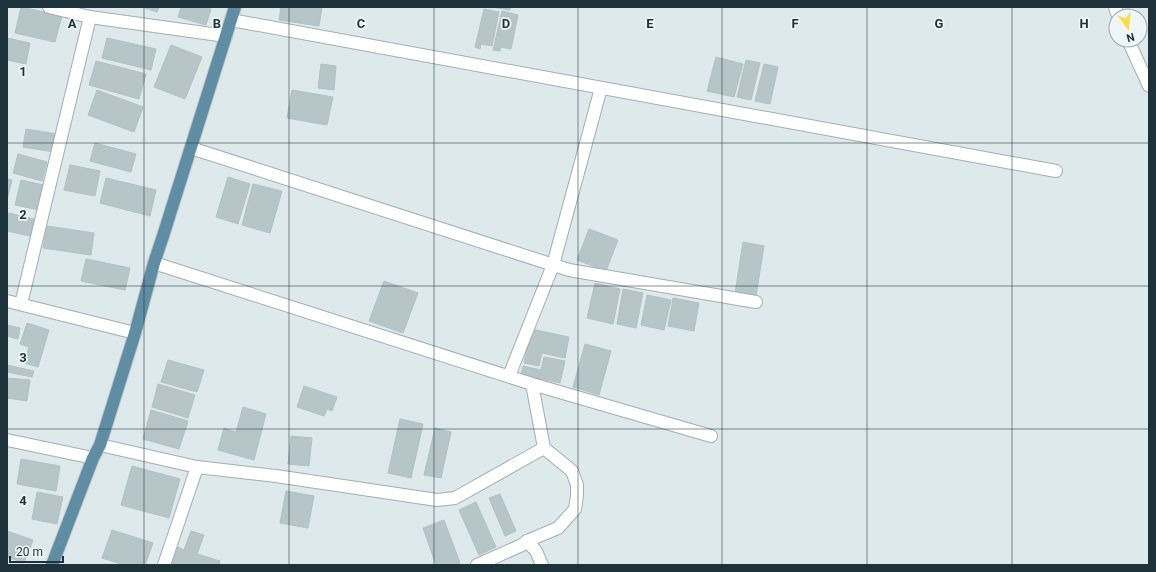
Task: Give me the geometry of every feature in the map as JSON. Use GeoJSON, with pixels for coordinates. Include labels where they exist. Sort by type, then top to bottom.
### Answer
{"type":"FeatureCollection","features":[{"type":"Feature","properties":{"kind":"main road"},"geometry":{"type":"LineString","coordinates":[[52,565],[93,458],[100,445],[135,333],[154,263],[235,7]]}},
{"type":"Feature","properties":{"kind":"street"},"geometry":{"type":"LineString","coordinates":[[49,7],[90,17],[226,36]]}},
{"type":"Feature","properties":{"kind":"street"},"geometry":{"type":"LineString","coordinates":[[21,304],[90,17]]}},
{"type":"Feature","properties":{"kind":"street"},"geometry":{"type":"LineString","coordinates":[[231,20],[1056,171]]}},
{"type":"Feature","properties":{"kind":"street"},"geometry":{"type":"LineString","coordinates":[[1132,48],[1149,86]]}},
{"type":"Feature","properties":{"kind":"street"},"geometry":{"type":"LineString","coordinates":[[509,376],[553,265],[601,88]]}},
{"type":"Feature","properties":{"kind":"street"},"geometry":{"type":"LineString","coordinates":[[191,148],[570,270],[756,302]]}},
{"type":"Feature","properties":{"kind":"street"},"geometry":{"type":"LineString","coordinates":[[154,263],[532,384],[710,436]]}},
{"type":"Feature","properties":{"kind":"street"},"geometry":{"type":"LineString","coordinates":[[7,301],[135,333]]}},
{"type":"Feature","properties":{"kind":"street"},"geometry":{"type":"LineString","coordinates":[[477,565],[558,528],[574,509],[577,496],[577,485],[572,471],[544,448],[532,384]]}},
{"type":"Feature","properties":{"kind":"street"},"geometry":{"type":"LineString","coordinates":[[7,440],[93,458]]}},
{"type":"Feature","properties":{"kind":"street"},"geometry":{"type":"LineString","coordinates":[[100,445],[197,467],[276,476],[437,500],[455,498],[544,448]]}},
{"type":"Feature","properties":{"kind":"street"},"geometry":{"type":"LineString","coordinates":[[164,565],[197,467]]}},
{"type":"Feature","properties":{"kind":"street"},"geometry":{"type":"LineString","coordinates":[[527,541],[536,551],[542,565]]}},
{"type":"Feature","properties":{"kind":"building"},"geometry":{"type":"Polygon","coordinates":[[[21,7],[62,16],[55,42],[15,33],[21,7]]]}},
{"type":"Feature","properties":{"kind":"building"},"geometry":{"type":"Polygon","coordinates":[[[142,7],[159,7],[157,12],[142,7]]]}},
{"type":"Feature","properties":{"kind":"building"},"geometry":{"type":"Polygon","coordinates":[[[181,7],[203,7],[211,9],[206,25],[178,17],[181,7]]]}},
{"type":"Feature","properties":{"kind":"building"},"geometry":{"type":"Polygon","coordinates":[[[281,7],[322,7],[319,26],[279,20],[281,7]]]}},
{"type":"Feature","properties":{"kind":"building"},"geometry":{"type":"Polygon","coordinates":[[[492,7],[511,7],[510,10],[492,7]]]}},
{"type":"Feature","properties":{"kind":"building"},"geometry":{"type":"Polygon","coordinates":[[[484,9],[499,12],[492,46],[481,44],[480,49],[475,47],[484,9]]]}},
{"type":"Feature","properties":{"kind":"building"},"geometry":{"type":"Polygon","coordinates":[[[502,11],[518,15],[511,49],[501,47],[500,51],[493,50],[502,11]]]}},
{"type":"Feature","properties":{"kind":"building"},"geometry":{"type":"Polygon","coordinates":[[[7,38],[30,43],[26,64],[7,60],[7,38]]]}},
{"type":"Feature","properties":{"kind":"building"},"geometry":{"type":"Polygon","coordinates":[[[107,38],[156,49],[151,70],[102,58],[107,38]]]}},
{"type":"Feature","properties":{"kind":"building"},"geometry":{"type":"Polygon","coordinates":[[[171,45],[202,57],[185,99],[154,87],[171,45]]]}},
{"type":"Feature","properties":{"kind":"building"},"geometry":{"type":"Polygon","coordinates":[[[716,57],[743,64],[734,97],[707,91],[716,57]]]}},
{"type":"Feature","properties":{"kind":"building"},"geometry":{"type":"Polygon","coordinates":[[[746,60],[760,63],[751,100],[737,97],[746,60]]]}},
{"type":"Feature","properties":{"kind":"building"},"geometry":{"type":"Polygon","coordinates":[[[96,61],[146,74],[139,99],[89,85],[96,61]]]}},
{"type":"Feature","properties":{"kind":"building"},"geometry":{"type":"Polygon","coordinates":[[[321,64],[336,66],[334,90],[318,88],[321,64]]]}},
{"type":"Feature","properties":{"kind":"building"},"geometry":{"type":"Polygon","coordinates":[[[764,64],[778,67],[770,104],[755,101],[764,64]]]}},
{"type":"Feature","properties":{"kind":"building"},"geometry":{"type":"Polygon","coordinates":[[[97,90],[143,107],[134,132],[88,115],[97,90]]]}},
{"type":"Feature","properties":{"kind":"building"},"geometry":{"type":"Polygon","coordinates":[[[292,90],[333,97],[327,125],[287,118],[292,90]]]}},
{"type":"Feature","properties":{"kind":"building"},"geometry":{"type":"Polygon","coordinates":[[[26,129],[57,134],[54,152],[23,147],[26,129]]]}},
{"type":"Feature","properties":{"kind":"building"},"geometry":{"type":"Polygon","coordinates":[[[95,143],[136,154],[131,172],[90,161],[95,143]]]}},
{"type":"Feature","properties":{"kind":"building"},"geometry":{"type":"Polygon","coordinates":[[[18,154],[47,162],[42,181],[13,173],[18,154]]]}},
{"type":"Feature","properties":{"kind":"building"},"geometry":{"type":"Polygon","coordinates":[[[70,165],[100,171],[95,196],[64,190],[70,165]]]}},
{"type":"Feature","properties":{"kind":"building"},"geometry":{"type":"Polygon","coordinates":[[[228,177],[250,184],[238,224],[216,217],[228,177]]]}},
{"type":"Feature","properties":{"kind":"building"},"geometry":{"type":"Polygon","coordinates":[[[106,178],[156,190],[150,216],[100,203],[106,178]]]}},
{"type":"Feature","properties":{"kind":"building"},"geometry":{"type":"Polygon","coordinates":[[[7,179],[12,180],[7,200],[7,179]]]}},
{"type":"Feature","properties":{"kind":"building"},"geometry":{"type":"Polygon","coordinates":[[[21,180],[44,185],[39,210],[15,205],[21,180]]]}},
{"type":"Feature","properties":{"kind":"building"},"geometry":{"type":"Polygon","coordinates":[[[253,184],[282,191],[270,233],[242,225],[253,184]]]}},
{"type":"Feature","properties":{"kind":"building"},"geometry":{"type":"Polygon","coordinates":[[[9,213],[34,219],[30,236],[7,231],[9,213]]]}},
{"type":"Feature","properties":{"kind":"building"},"geometry":{"type":"Polygon","coordinates":[[[47,226],[94,233],[91,255],[43,248],[47,226]]]}},
{"type":"Feature","properties":{"kind":"building"},"geometry":{"type":"Polygon","coordinates":[[[589,229],[618,240],[606,271],[577,260],[589,229]]]}},
{"type":"Feature","properties":{"kind":"building"},"geometry":{"type":"Polygon","coordinates":[[[743,242],[764,246],[756,296],[735,293],[743,242]]]}},
{"type":"Feature","properties":{"kind":"building"},"geometry":{"type":"Polygon","coordinates":[[[86,259],[130,268],[125,290],[81,281],[86,259]]]}},
{"type":"Feature","properties":{"kind":"building"},"geometry":{"type":"Polygon","coordinates":[[[384,281],[418,293],[403,333],[369,321],[384,281]]]}},
{"type":"Feature","properties":{"kind":"building"},"geometry":{"type":"Polygon","coordinates":[[[595,283],[620,289],[613,324],[587,318],[595,283]]]}},
{"type":"Feature","properties":{"kind":"building"},"geometry":{"type":"Polygon","coordinates":[[[623,289],[643,293],[636,328],[617,324],[623,289]]]}},
{"type":"Feature","properties":{"kind":"building"},"geometry":{"type":"Polygon","coordinates":[[[647,295],[671,300],[664,330],[641,325],[647,295]]]}},
{"type":"Feature","properties":{"kind":"building"},"geometry":{"type":"Polygon","coordinates":[[[673,298],[699,303],[694,331],[668,326],[673,298]]]}},
{"type":"Feature","properties":{"kind":"building"},"geometry":{"type":"Polygon","coordinates":[[[27,323],[49,330],[38,367],[24,363],[29,347],[20,344],[27,323]]]}},
{"type":"Feature","properties":{"kind":"building"},"geometry":{"type":"Polygon","coordinates":[[[7,325],[20,328],[18,339],[7,336],[7,325]]]}},
{"type":"Feature","properties":{"kind":"building"},"geometry":{"type":"Polygon","coordinates":[[[531,329],[569,337],[565,358],[542,353],[539,366],[524,363],[531,329]]]}},
{"type":"Feature","properties":{"kind":"building"},"geometry":{"type":"Polygon","coordinates":[[[585,344],[611,351],[599,395],[573,387],[585,344]]]}},
{"type":"Feature","properties":{"kind":"building"},"geometry":{"type":"Polygon","coordinates":[[[544,357],[565,361],[560,383],[521,375],[523,366],[541,370],[544,357]]]}},
{"type":"Feature","properties":{"kind":"building"},"geometry":{"type":"Polygon","coordinates":[[[168,360],[204,370],[197,392],[161,382],[168,360]]]}},
{"type":"Feature","properties":{"kind":"building"},"geometry":{"type":"Polygon","coordinates":[[[7,365],[34,371],[32,377],[7,372],[7,365]]]}},
{"type":"Feature","properties":{"kind":"building"},"geometry":{"type":"Polygon","coordinates":[[[7,378],[30,380],[27,401],[7,398],[7,378]]]}},
{"type":"Feature","properties":{"kind":"building"},"geometry":{"type":"Polygon","coordinates":[[[158,384],[195,395],[188,418],[152,407],[158,384]]]}},
{"type":"Feature","properties":{"kind":"building"},"geometry":{"type":"Polygon","coordinates":[[[304,386],[337,397],[332,411],[327,409],[324,416],[297,407],[304,386]]]}},
{"type":"Feature","properties":{"kind":"building"},"geometry":{"type":"Polygon","coordinates":[[[243,407],[266,414],[254,460],[218,450],[224,428],[236,432],[243,407]]]}},
{"type":"Feature","properties":{"kind":"building"},"geometry":{"type":"Polygon","coordinates":[[[151,410],[188,421],[179,449],[143,439],[151,410]]]}},
{"type":"Feature","properties":{"kind":"building"},"geometry":{"type":"Polygon","coordinates":[[[400,419],[423,424],[411,478],[388,473],[400,419]]]}},
{"type":"Feature","properties":{"kind":"building"},"geometry":{"type":"Polygon","coordinates":[[[435,428],[451,432],[441,478],[424,475],[435,428]]]}},
{"type":"Feature","properties":{"kind":"building"},"geometry":{"type":"Polygon","coordinates":[[[291,436],[312,438],[309,466],[288,464],[291,436]]]}},
{"type":"Feature","properties":{"kind":"building"},"geometry":{"type":"Polygon","coordinates":[[[21,459],[60,466],[56,491],[17,484],[21,459]]]}},
{"type":"Feature","properties":{"kind":"building"},"geometry":{"type":"Polygon","coordinates":[[[132,466],[180,479],[169,518],[121,505],[132,466]]]}},
{"type":"Feature","properties":{"kind":"building"},"geometry":{"type":"Polygon","coordinates":[[[286,491],[314,496],[308,528],[280,523],[286,491]]]}},
{"type":"Feature","properties":{"kind":"building"},"geometry":{"type":"Polygon","coordinates":[[[37,492],[63,497],[57,524],[32,519],[37,492]]]}},
{"type":"Feature","properties":{"kind":"building"},"geometry":{"type":"Polygon","coordinates":[[[500,494],[516,531],[505,536],[489,498],[500,494]]]}},
{"type":"Feature","properties":{"kind":"building"},"geometry":{"type":"Polygon","coordinates":[[[476,502],[496,547],[479,555],[459,510],[476,502]]]}},
{"type":"Feature","properties":{"kind":"building"},"geometry":{"type":"Polygon","coordinates":[[[444,520],[460,563],[456,565],[436,565],[423,528],[444,520]]]}},
{"type":"Feature","properties":{"kind":"building"},"geometry":{"type":"Polygon","coordinates":[[[112,530],[153,543],[145,565],[124,565],[102,558],[112,530]]]}},
{"type":"Feature","properties":{"kind":"building"},"geometry":{"type":"Polygon","coordinates":[[[7,531],[33,540],[24,563],[7,557],[7,531]]]}},
{"type":"Feature","properties":{"kind":"building"},"geometry":{"type":"Polygon","coordinates":[[[191,531],[204,535],[197,554],[220,561],[219,565],[172,565],[178,547],[184,550],[191,531]]]}}]}
